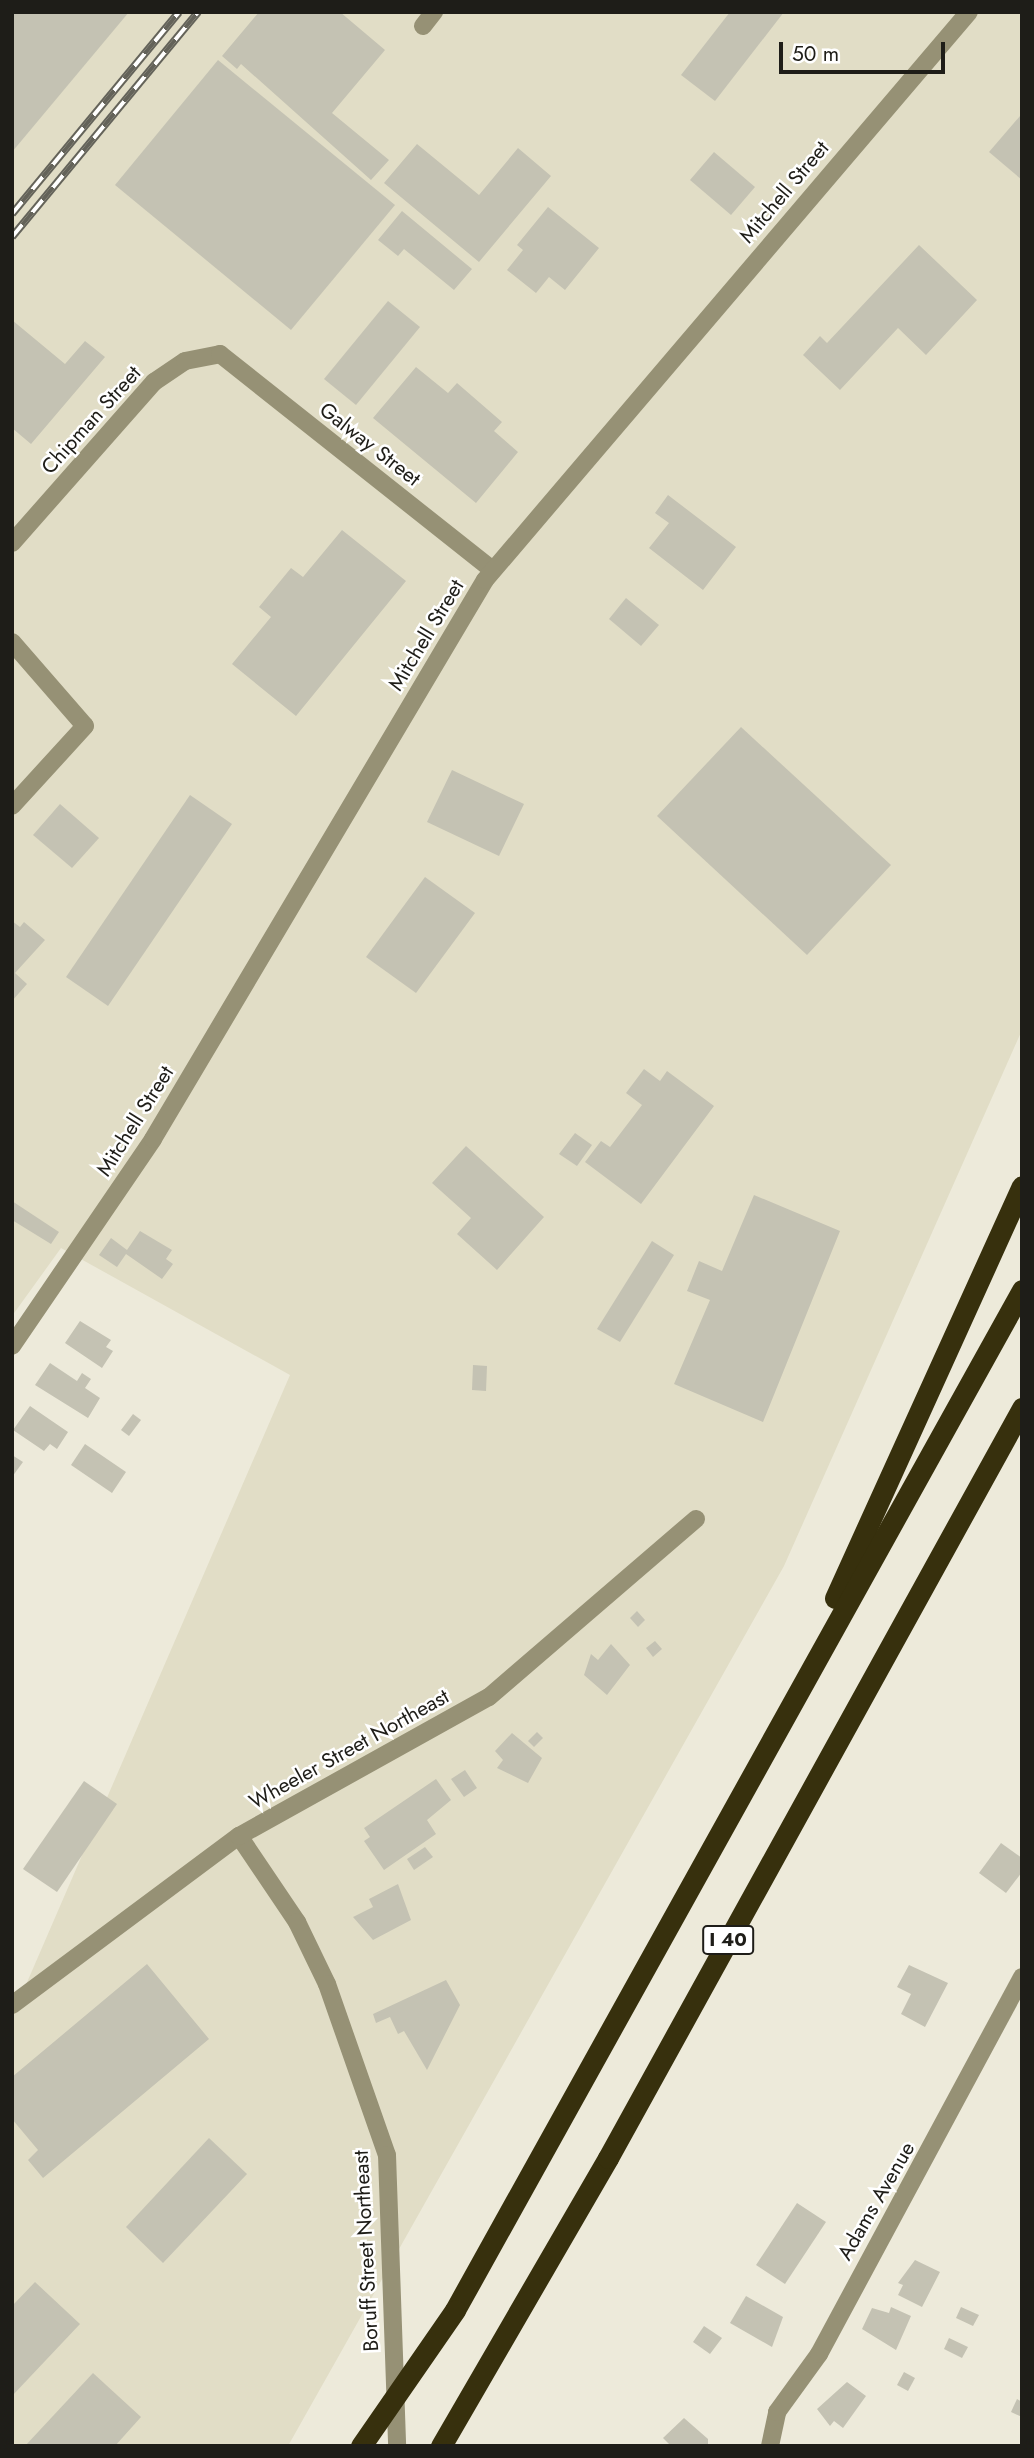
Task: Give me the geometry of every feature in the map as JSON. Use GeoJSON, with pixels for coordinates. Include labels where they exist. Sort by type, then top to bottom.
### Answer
{"type":"FeatureCollection","features":[{"type":"Feature","properties":{"kind":"highway"},"geometry":{"type":"LineString","coordinates":[[770,1741],[1022,1186]]}},
{"type":"Feature","properties":{"kind":"highway","name":"I 40"},"geometry":{"type":"LineString","coordinates":[[361,2446],[455,2310],[1022,1290]]}},
{"type":"Feature","properties":{"kind":"highway","name":"I 40"},"geometry":{"type":"LineString","coordinates":[[441,2446],[464,2410],[1022,1408]]}},
{"type":"Feature","properties":{"kind":"highway"},"geometry":{"type":"LineString","coordinates":[[989,1468],[1022,1423]]}},
{"type":"Feature","properties":{"kind":"street","name":"Mitchell Street"},"geometry":{"type":"LineString","coordinates":[[12,1346],[153,1139],[493,570],[969,12]]}},
{"type":"Feature","properties":{"kind":"street","name":"Galway Street"},"geometry":{"type":"LineString","coordinates":[[220,354],[493,570]]}},
{"type":"Feature","properties":{"kind":"street","name":"Chipman Street"},"geometry":{"type":"LineString","coordinates":[[12,543],[154,382],[185,361],[220,354]]}},
{"type":"Feature","properties":{"kind":"street"},"geometry":{"type":"LineString","coordinates":[[12,642],[85,726],[12,806]]}},
{"type":"Feature","properties":{"kind":"street","name":"Wheeler Street Northeast"},"geometry":{"type":"LineString","coordinates":[[12,2005],[239,1836],[489,1697],[696,1519]]}},
{"type":"Feature","properties":{"kind":"street","name":"Boruff Street Northeast"},"geometry":{"type":"LineString","coordinates":[[239,1836],[297,1922],[327,1984],[387,2154],[397,2446]]}},
{"type":"Feature","properties":{"kind":"street","name":"Adams Avenue"},"geometry":{"type":"LineString","coordinates":[[775,2444],[778,2412],[820,2354],[1022,1977]]}},
{"type":"Feature","properties":{"kind":"shaded area"},"geometry":{"type":"Polygon","coordinates":[[[12,12],[1022,12],[1022,1030],[784,1566],[288,2446],[12,2446],[12,2017],[290,1375],[61,1248],[12,1316],[12,12]]]}},
{"type":"Feature","properties":{"kind":"building"},"geometry":{"type":"Polygon","coordinates":[[[12,12],[129,12],[12,152],[12,12]]]}},
{"type":"Feature","properties":{"kind":"building"},"geometry":{"type":"Polygon","coordinates":[[[259,12],[340,12],[385,50],[332,113],[389,160],[371,180],[241,64],[237,69],[222,56],[259,12]]]}},
{"type":"Feature","properties":{"kind":"building"},"geometry":{"type":"Polygon","coordinates":[[[730,12],[784,12],[715,101],[681,75],[730,12]]]}},
{"type":"Feature","properties":{"kind":"building"},"geometry":{"type":"Polygon","coordinates":[[[218,60],[395,205],[291,330],[115,185],[218,60]]]}},
{"type":"Feature","properties":{"kind":"building"},"geometry":{"type":"Polygon","coordinates":[[[1020,116],[1022,117],[1022,180],[989,152],[1020,116]]]}},
{"type":"Feature","properties":{"kind":"building"},"geometry":{"type":"Polygon","coordinates":[[[417,144],[479,195],[518,148],[551,176],[479,262],[384,183],[417,144]]]}},
{"type":"Feature","properties":{"kind":"building"},"geometry":{"type":"Polygon","coordinates":[[[714,152],[755,187],[731,215],[690,180],[714,152]]]}},
{"type":"Feature","properties":{"kind":"building"},"geometry":{"type":"Polygon","coordinates":[[[548,207],[599,248],[565,290],[549,277],[536,293],[507,270],[523,250],[517,245],[548,207]]]}},
{"type":"Feature","properties":{"kind":"building"},"geometry":{"type":"Polygon","coordinates":[[[402,211],[472,269],[454,290],[404,249],[398,256],[378,240],[402,211]]]}},
{"type":"Feature","properties":{"kind":"building"},"geometry":{"type":"Polygon","coordinates":[[[919,245],[977,300],[926,355],[898,328],[840,390],[803,355],[820,336],[827,343],[919,245]]]}},
{"type":"Feature","properties":{"kind":"building"},"geometry":{"type":"Polygon","coordinates":[[[388,301],[420,327],[356,405],[324,379],[388,301]]]}},
{"type":"Feature","properties":{"kind":"building"},"geometry":{"type":"Polygon","coordinates":[[[12,320],[65,364],[85,341],[105,357],[31,444],[12,428],[12,320]]]}},
{"type":"Feature","properties":{"kind":"building"},"geometry":{"type":"Polygon","coordinates":[[[416,367],[448,393],[457,383],[502,422],[494,431],[518,452],[476,503],[373,418],[416,367]]]}},
{"type":"Feature","properties":{"kind":"building"},"geometry":{"type":"Polygon","coordinates":[[[668,495],[736,547],[703,590],[649,548],[669,523],[655,513],[668,495]]]}},
{"type":"Feature","properties":{"kind":"building"},"geometry":{"type":"Polygon","coordinates":[[[342,530],[406,581],[296,716],[232,664],[271,617],[259,607],[291,568],[303,577],[342,530]]]}},
{"type":"Feature","properties":{"kind":"building"},"geometry":{"type":"Polygon","coordinates":[[[626,598],[659,625],[641,646],[609,619],[626,598]]]}},
{"type":"Feature","properties":{"kind":"building"},"geometry":{"type":"Polygon","coordinates":[[[741,727],[891,865],[807,955],[657,816],[741,727]]]}},
{"type":"Feature","properties":{"kind":"building"},"geometry":{"type":"Polygon","coordinates":[[[452,770],[524,804],[499,856],[427,822],[452,770]]]}},
{"type":"Feature","properties":{"kind":"building"},"geometry":{"type":"Polygon","coordinates":[[[190,795],[232,824],[108,1006],[66,977],[190,795]]]}},
{"type":"Feature","properties":{"kind":"building"},"geometry":{"type":"Polygon","coordinates":[[[60,804],[99,838],[72,868],[33,835],[60,804]]]}},
{"type":"Feature","properties":{"kind":"building"},"geometry":{"type":"Polygon","coordinates":[[[425,877],[475,913],[416,993],[366,957],[425,877]]]}},
{"type":"Feature","properties":{"kind":"building"},"geometry":{"type":"Polygon","coordinates":[[[12,921],[20,927],[24,922],[45,940],[15,973],[27,984],[12,1001],[12,921]]]}},
{"type":"Feature","properties":{"kind":"building"},"geometry":{"type":"Polygon","coordinates":[[[644,1069],[660,1081],[667,1071],[714,1106],[641,1204],[585,1162],[601,1141],[610,1147],[642,1105],[626,1093],[644,1069]]]}},
{"type":"Feature","properties":{"kind":"building"},"geometry":{"type":"Polygon","coordinates":[[[575,1133],[592,1145],[577,1166],[559,1154],[575,1133]]]}},
{"type":"Feature","properties":{"kind":"building"},"geometry":{"type":"Polygon","coordinates":[[[466,1146],[544,1217],[497,1270],[457,1234],[471,1218],[432,1183],[466,1146]]]}},
{"type":"Feature","properties":{"kind":"building"},"geometry":{"type":"Polygon","coordinates":[[[754,1195],[840,1231],[763,1422],[674,1384],[710,1300],[687,1291],[699,1261],[722,1271],[754,1195]]]}},
{"type":"Feature","properties":{"kind":"building"},"geometry":{"type":"Polygon","coordinates":[[[12,1201],[59,1232],[51,1244],[12,1220],[12,1201]]]}},
{"type":"Feature","properties":{"kind":"building"},"geometry":{"type":"Polygon","coordinates":[[[140,1231],[172,1250],[166,1259],[173,1264],[162,1279],[126,1254],[117,1267],[99,1255],[111,1238],[127,1250],[140,1231]]]}},
{"type":"Feature","properties":{"kind":"building"},"geometry":{"type":"Polygon","coordinates":[[[652,1241],[674,1255],[620,1342],[597,1329],[652,1241]]]}},
{"type":"Feature","properties":{"kind":"building"},"geometry":{"type":"Polygon","coordinates":[[[80,1321],[111,1340],[106,1347],[113,1351],[102,1368],[65,1343],[80,1321]]]}},
{"type":"Feature","properties":{"kind":"building"},"geometry":{"type":"Polygon","coordinates":[[[50,1363],[77,1381],[82,1373],[91,1379],[85,1388],[100,1398],[88,1418],[35,1385],[50,1363]]]}},
{"type":"Feature","properties":{"kind":"building"},"geometry":{"type":"Polygon","coordinates":[[[473,1365],[487,1366],[486,1391],[472,1390],[473,1365]]]}},
{"type":"Feature","properties":{"kind":"building"},"geometry":{"type":"Polygon","coordinates":[[[30,1406],[68,1432],[57,1449],[50,1444],[44,1451],[13,1430],[30,1406]]]}},
{"type":"Feature","properties":{"kind":"building"},"geometry":{"type":"Polygon","coordinates":[[[133,1414],[141,1420],[129,1436],[121,1430],[133,1414]]]}},
{"type":"Feature","properties":{"kind":"building"},"geometry":{"type":"Polygon","coordinates":[[[85,1444],[126,1472],[112,1493],[71,1465],[85,1444]]]}},
{"type":"Feature","properties":{"kind":"building"},"geometry":{"type":"Polygon","coordinates":[[[12,1455],[23,1462],[12,1477],[12,1455]]]}},
{"type":"Feature","properties":{"kind":"building"},"geometry":{"type":"Polygon","coordinates":[[[637,1611],[645,1620],[638,1627],[630,1618],[637,1611]]]}},
{"type":"Feature","properties":{"kind":"building"},"geometry":{"type":"Polygon","coordinates":[[[655,1641],[662,1649],[653,1657],[646,1648],[655,1641]]]}},
{"type":"Feature","properties":{"kind":"building"},"geometry":{"type":"Polygon","coordinates":[[[611,1644],[630,1665],[607,1695],[584,1675],[591,1654],[598,1660],[611,1644]]]}},
{"type":"Feature","properties":{"kind":"building"},"geometry":{"type":"Polygon","coordinates":[[[537,1732],[543,1738],[534,1747],[528,1741],[537,1732]]]}},
{"type":"Feature","properties":{"kind":"building"},"geometry":{"type":"Polygon","coordinates":[[[512,1733],[542,1758],[528,1783],[497,1768],[503,1760],[495,1751],[512,1733]]]}},
{"type":"Feature","properties":{"kind":"building"},"geometry":{"type":"Polygon","coordinates":[[[465,1770],[477,1788],[464,1797],[451,1779],[465,1770]]]}},
{"type":"Feature","properties":{"kind":"building"},"geometry":{"type":"Polygon","coordinates":[[[436,1779],[451,1800],[427,1820],[436,1834],[384,1870],[364,1841],[370,1837],[364,1828],[436,1779]]]}},
{"type":"Feature","properties":{"kind":"building"},"geometry":{"type":"Polygon","coordinates":[[[84,1781],[117,1804],[57,1892],[23,1869],[84,1781]]]}},
{"type":"Feature","properties":{"kind":"building"},"geometry":{"type":"Polygon","coordinates":[[[1001,1843],[1022,1858],[1022,1872],[1006,1893],[979,1873],[1001,1843]]]}},
{"type":"Feature","properties":{"kind":"building"},"geometry":{"type":"Polygon","coordinates":[[[425,1847],[433,1857],[414,1870],[407,1859],[425,1847]]]}},
{"type":"Feature","properties":{"kind":"building"},"geometry":{"type":"Polygon","coordinates":[[[398,1884],[411,1920],[373,1940],[353,1917],[373,1907],[369,1899],[398,1884]]]}},
{"type":"Feature","properties":{"kind":"building"},"geometry":{"type":"Polygon","coordinates":[[[147,1964],[209,2039],[43,2178],[28,2160],[38,2150],[12,2119],[12,2077],[147,1964]]]}},
{"type":"Feature","properties":{"kind":"building"},"geometry":{"type":"Polygon","coordinates":[[[909,1965],[948,1983],[925,2027],[901,2014],[911,1994],[897,1987],[909,1965]]]}},
{"type":"Feature","properties":{"kind":"building"},"geometry":{"type":"Polygon","coordinates":[[[446,1980],[460,2005],[427,2070],[404,2031],[398,2034],[390,2017],[376,2023],[373,2014],[446,1980]]]}},
{"type":"Feature","properties":{"kind":"building"},"geometry":{"type":"Polygon","coordinates":[[[209,2138],[247,2174],[163,2263],[126,2227],[209,2138]]]}},
{"type":"Feature","properties":{"kind":"building"},"geometry":{"type":"Polygon","coordinates":[[[797,2203],[826,2222],[785,2284],[756,2265],[797,2203]]]}},
{"type":"Feature","properties":{"kind":"building"},"geometry":{"type":"Polygon","coordinates":[[[915,2260],[940,2272],[922,2307],[898,2295],[903,2285],[898,2283],[915,2260]]]}},
{"type":"Feature","properties":{"kind":"building"},"geometry":{"type":"Polygon","coordinates":[[[35,2282],[80,2324],[12,2396],[12,2306],[35,2282]]]}},
{"type":"Feature","properties":{"kind":"building"},"geometry":{"type":"Polygon","coordinates":[[[746,2296],[783,2317],[772,2347],[730,2323],[746,2296]]]}},
{"type":"Feature","properties":{"kind":"building"},"geometry":{"type":"Polygon","coordinates":[[[891,2307],[911,2316],[896,2350],[862,2329],[872,2308],[889,2313],[891,2307]]]}},
{"type":"Feature","properties":{"kind":"building"},"geometry":{"type":"Polygon","coordinates":[[[961,2307],[979,2315],[973,2326],[956,2318],[961,2307]]]}},
{"type":"Feature","properties":{"kind":"building"},"geometry":{"type":"Polygon","coordinates":[[[704,2326],[722,2338],[710,2354],[693,2342],[704,2326]]]}},
{"type":"Feature","properties":{"kind":"building"},"geometry":{"type":"Polygon","coordinates":[[[949,2338],[968,2347],[962,2358],[944,2349],[949,2338]]]}},
{"type":"Feature","properties":{"kind":"building"},"geometry":{"type":"Polygon","coordinates":[[[904,2372],[915,2378],[908,2391],[897,2385],[904,2372]]]}},
{"type":"Feature","properties":{"kind":"building"},"geometry":{"type":"Polygon","coordinates":[[[93,2373],[141,2417],[115,2446],[25,2446],[93,2373]]]}},
{"type":"Feature","properties":{"kind":"building"},"geometry":{"type":"Polygon","coordinates":[[[847,2382],[866,2396],[843,2428],[834,2421],[830,2426],[817,2409],[847,2382]]]}},
{"type":"Feature","properties":{"kind":"building"},"geometry":{"type":"Polygon","coordinates":[[[1017,2399],[1022,2402],[1022,2417],[1011,2412],[1017,2399]]]}},
{"type":"Feature","properties":{"kind":"building"},"geometry":{"type":"Polygon","coordinates":[[[684,2418],[708,2439],[708,2446],[671,2446],[663,2438],[684,2418]]]}},
{"type":"Feature","properties":{"kind":"railway"},"geometry":{"type":"LineString","coordinates":[[12,214],[179,12]]}},
{"type":"Feature","properties":{"kind":"railway"},"geometry":{"type":"LineString","coordinates":[[12,237],[198,12]]}}]}
